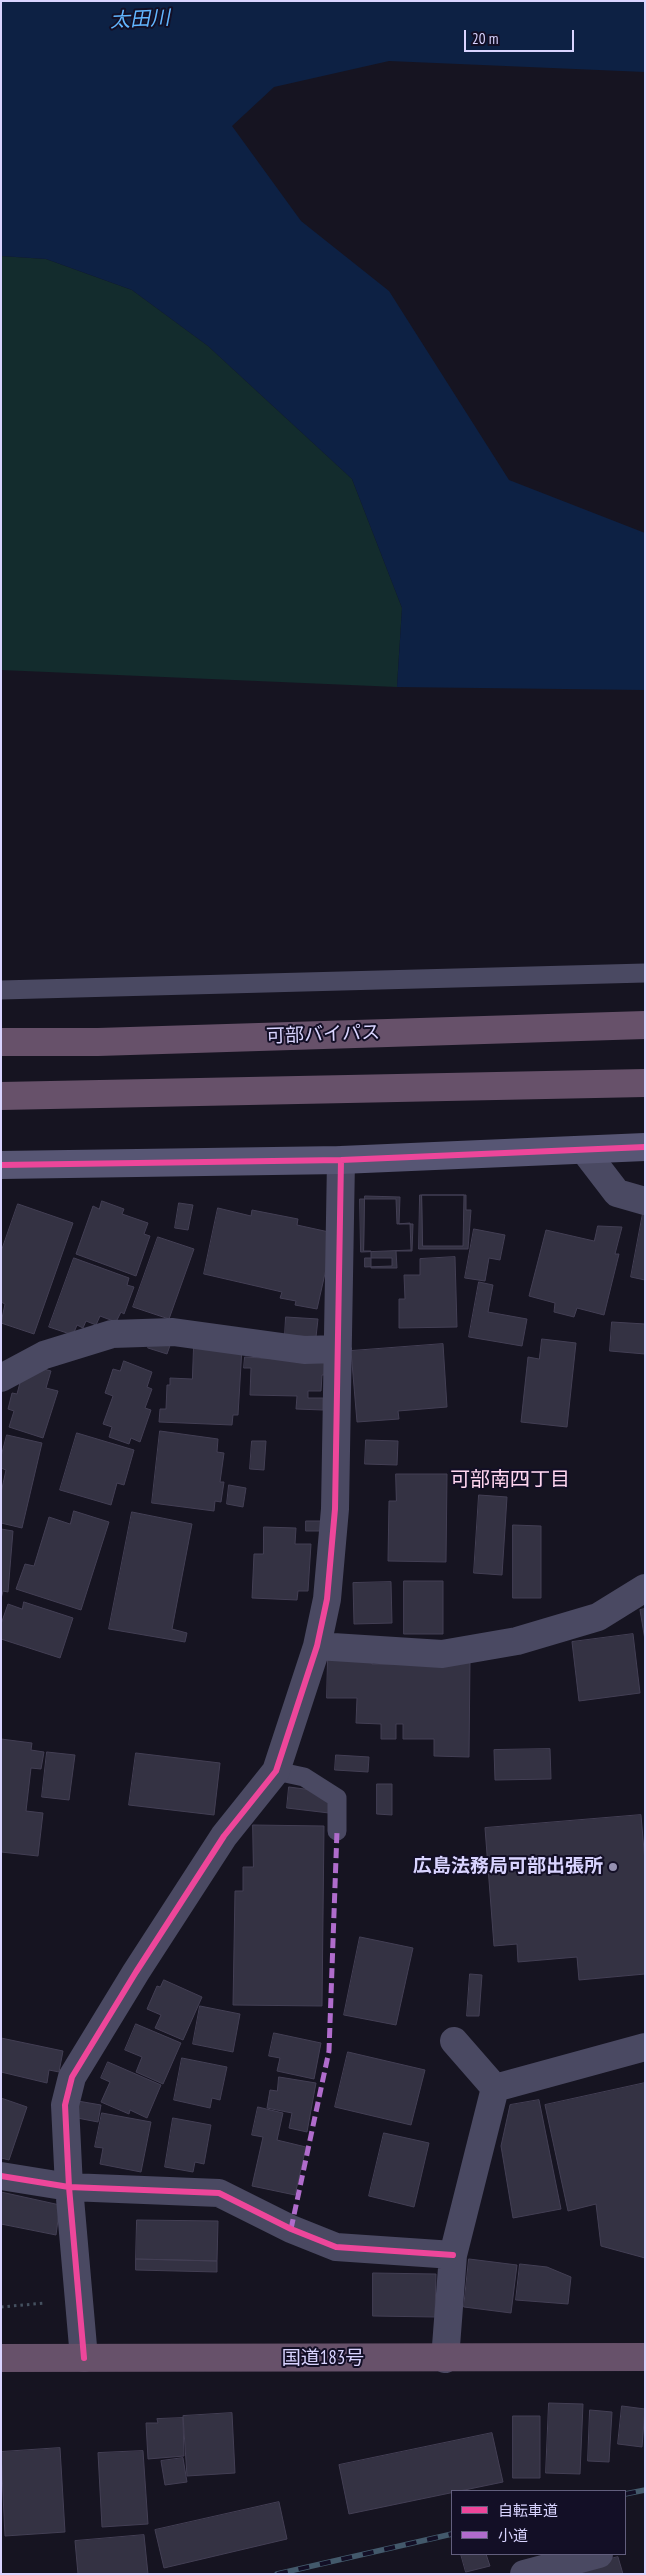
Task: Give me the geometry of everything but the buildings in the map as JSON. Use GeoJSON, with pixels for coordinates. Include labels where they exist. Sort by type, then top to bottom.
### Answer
{"type":"FeatureCollection","features":[{"type":"Feature","properties":{"kind":"highway","name":"可部バイパス"},"geometry":{"type":"LineString","coordinates":[[1,1042],[98,1042],[645,1025]]}},
{"type":"Feature","properties":{"kind":"highway"},"geometry":{"type":"LineString","coordinates":[[1,1096],[645,1083]]}},
{"type":"Feature","properties":{"kind":"highway","name":"国道183号"},"geometry":{"type":"LineString","coordinates":[[1,2358],[645,2358]]}},
{"type":"Feature","properties":{"kind":"street"},"geometry":{"type":"LineString","coordinates":[[1,1165],[341,1160],[645,1147]]}},
{"type":"Feature","properties":{"kind":"street"},"geometry":{"type":"LineString","coordinates":[[584,1150],[617,1193],[645,1201]]}},
{"type":"Feature","properties":{"kind":"street"},"geometry":{"type":"LineString","coordinates":[[84,2358],[69,2187],[65,2105],[72,2077],[136,1972],[224,1836],[276,1771],[317,1646],[327,1599],[335,1509],[341,1160]]}},
{"type":"Feature","properties":{"kind":"street"},"geometry":{"type":"LineString","coordinates":[[1,1378],[44,1355],[112,1334],[173,1332],[304,1350],[338,1349]]}},
{"type":"Feature","properties":{"kind":"street"},"geometry":{"type":"LineString","coordinates":[[317,1646],[442,1654],[517,1641],[598,1617],[645,1588]]}},
{"type":"Feature","properties":{"kind":"street"},"geometry":{"type":"LineString","coordinates":[[454,2041],[494,2088]]}},
{"type":"Feature","properties":{"kind":"street"},"geometry":{"type":"LineString","coordinates":[[494,2088],[645,2047]]}},
{"type":"Feature","properties":{"kind":"street"},"geometry":{"type":"LineString","coordinates":[[445,2359],[453,2255],[494,2088]]}},
{"type":"Feature","properties":{"kind":"street"},"geometry":{"type":"LineString","coordinates":[[1,2176],[69,2187],[219,2193],[290,2229],[336,2247],[453,2255]]}},
{"type":"Feature","properties":{"kind":"street"},"geometry":{"type":"LineString","coordinates":[[524,2574],[595,2555]]}},
{"type":"Feature","properties":{"kind":"lane"},"geometry":{"type":"LineString","coordinates":[[1,990],[645,973]]}},
{"type":"Feature","properties":{"kind":"lane"},"geometry":{"type":"LineString","coordinates":[[276,1771],[304,1777],[338,1798],[337,1831]]}},
{"type":"Feature","properties":{"kind":"path"},"geometry":{"type":"LineString","coordinates":[[1,2307],[48,2302]]}},
{"type":"Feature","properties":{"kind":"green space"},"geometry":{"type":"Polygon","coordinates":[[[1,256],[46,259],[132,290],[208,346],[352,479],[402,608],[397,687],[1,670],[1,256]]]}},
{"type":"Feature","properties":{"kind":"water","name":"太田川"},"geometry":{"type":"Polygon","coordinates":[[[1,1],[645,1],[645,72],[389,61],[274,87],[232,126],[301,221],[389,291],[509,480],[645,533],[645,690],[397,687],[402,608],[352,479],[208,346],[132,290],[46,259],[1,256],[1,1]]]}},
{"type":"Feature","properties":{"kind":"railway"},"geometry":{"type":"LineString","coordinates":[[626,2494],[645,2490]]}},
{"type":"Feature","properties":{"kind":"railway"},"geometry":{"type":"LineString","coordinates":[[277,2574],[451,2534]]}},
{"type":"Feature","properties":{"kind":"marked path"},"geometry":{"type":"LineString","coordinates":[[291,2229],[329,2051],[337,1831]]}},
{"type":"Feature","properties":{"kind":"cycle path"},"geometry":{"type":"LineString","coordinates":[[1,1165],[341,1160],[645,1147]]}},
{"type":"Feature","properties":{"kind":"cycle path"},"geometry":{"type":"LineString","coordinates":[[84,2358],[69,2187],[65,2105],[72,2077],[136,1972],[224,1836],[276,1771],[317,1646],[327,1599],[335,1509],[341,1160]]}},
{"type":"Feature","properties":{"kind":"cycle path"},"geometry":{"type":"LineString","coordinates":[[1,2176],[69,2187],[219,2193],[291,2229],[336,2247],[453,2255]]}},
{"type":"Feature","properties":{"kind":"place","name":"広島法務局可部出張所"},"geometry":{"type":"Point","coordinates":[613,1867]}},
{"type":"Feature","properties":{"kind":"district","name":"可部南四丁目"},"geometry":{"type":"Point","coordinates":[510,1480]}}]}
